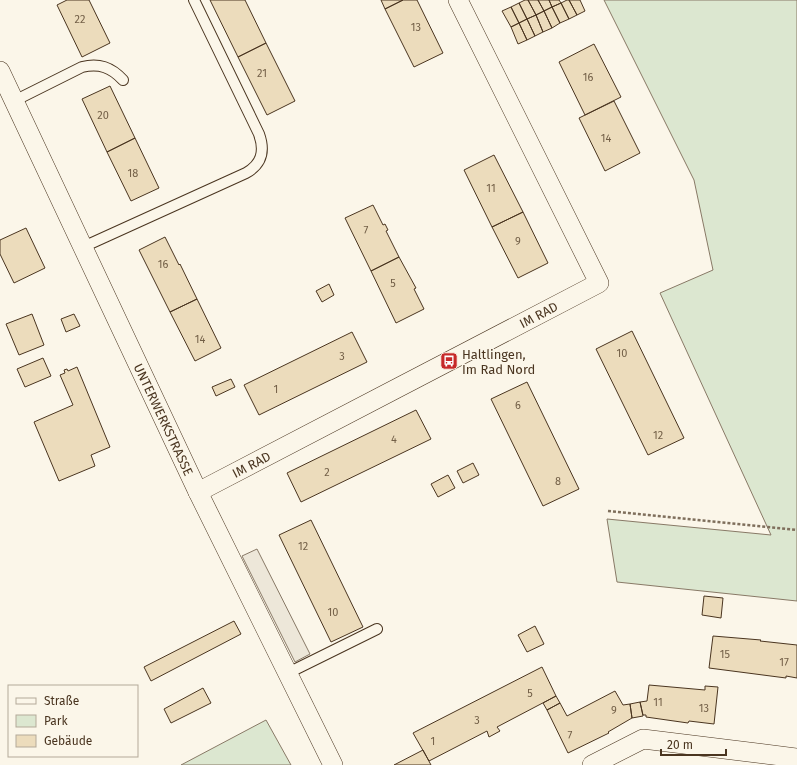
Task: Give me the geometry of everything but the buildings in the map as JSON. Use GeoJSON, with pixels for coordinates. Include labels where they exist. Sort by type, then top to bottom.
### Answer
{"type":"FeatureCollection","features":[{"type":"Feature","properties":{"kind":"street","name":"IM RAD"},"geometry":{"type":"LineString","coordinates":[[198,492],[599,283],[458,0]]}},
{"type":"Feature","properties":{"kind":"street","name":"UNTERWERKSTRASSE"},"geometry":{"type":"LineString","coordinates":[[0,70],[198,492],[334,765]]}},
{"type":"Feature","properties":{"kind":"street"},"geometry":{"type":"LineString","coordinates":[[592,765],[643,739],[797,758]]}},
{"type":"Feature","properties":{"kind":"lane"},"geometry":{"type":"LineString","coordinates":[[83,247],[246,173],[254,168],[260,161],[263,152],[259,134],[194,0]]}},
{"type":"Feature","properties":{"kind":"lane"},"geometry":{"type":"LineString","coordinates":[[14,101],[82,67],[93,65],[110,69],[123,80]]}},
{"type":"Feature","properties":{"kind":"lane"},"geometry":{"type":"LineString","coordinates":[[288,673],[376,629]]}},
{"type":"Feature","properties":{"kind":"path"},"geometry":{"type":"LineString","coordinates":[[608,511],[797,530]]}},
{"type":"Feature","properties":{"kind":"green space"},"geometry":{"type":"Polygon","coordinates":[[[604,0],[797,0],[797,601],[617,582],[607,519],[771,535],[660,293],[713,270],[694,180],[604,0]]]}},
{"type":"Feature","properties":{"kind":"green space"},"geometry":{"type":"Polygon","coordinates":[[[266,720],[291,765],[181,765],[266,720]]]}},
{"type":"Feature","properties":{"kind":"shaded area"},"geometry":{"type":"Polygon","coordinates":[[[257,549],[310,654],[295,662],[242,556],[257,549]]]}},
{"type":"Feature","properties":{"kind":"place","name":"Haltlingen, Im Rad Nord"},"geometry":{"type":"Point","coordinates":[449,361]}}]}
